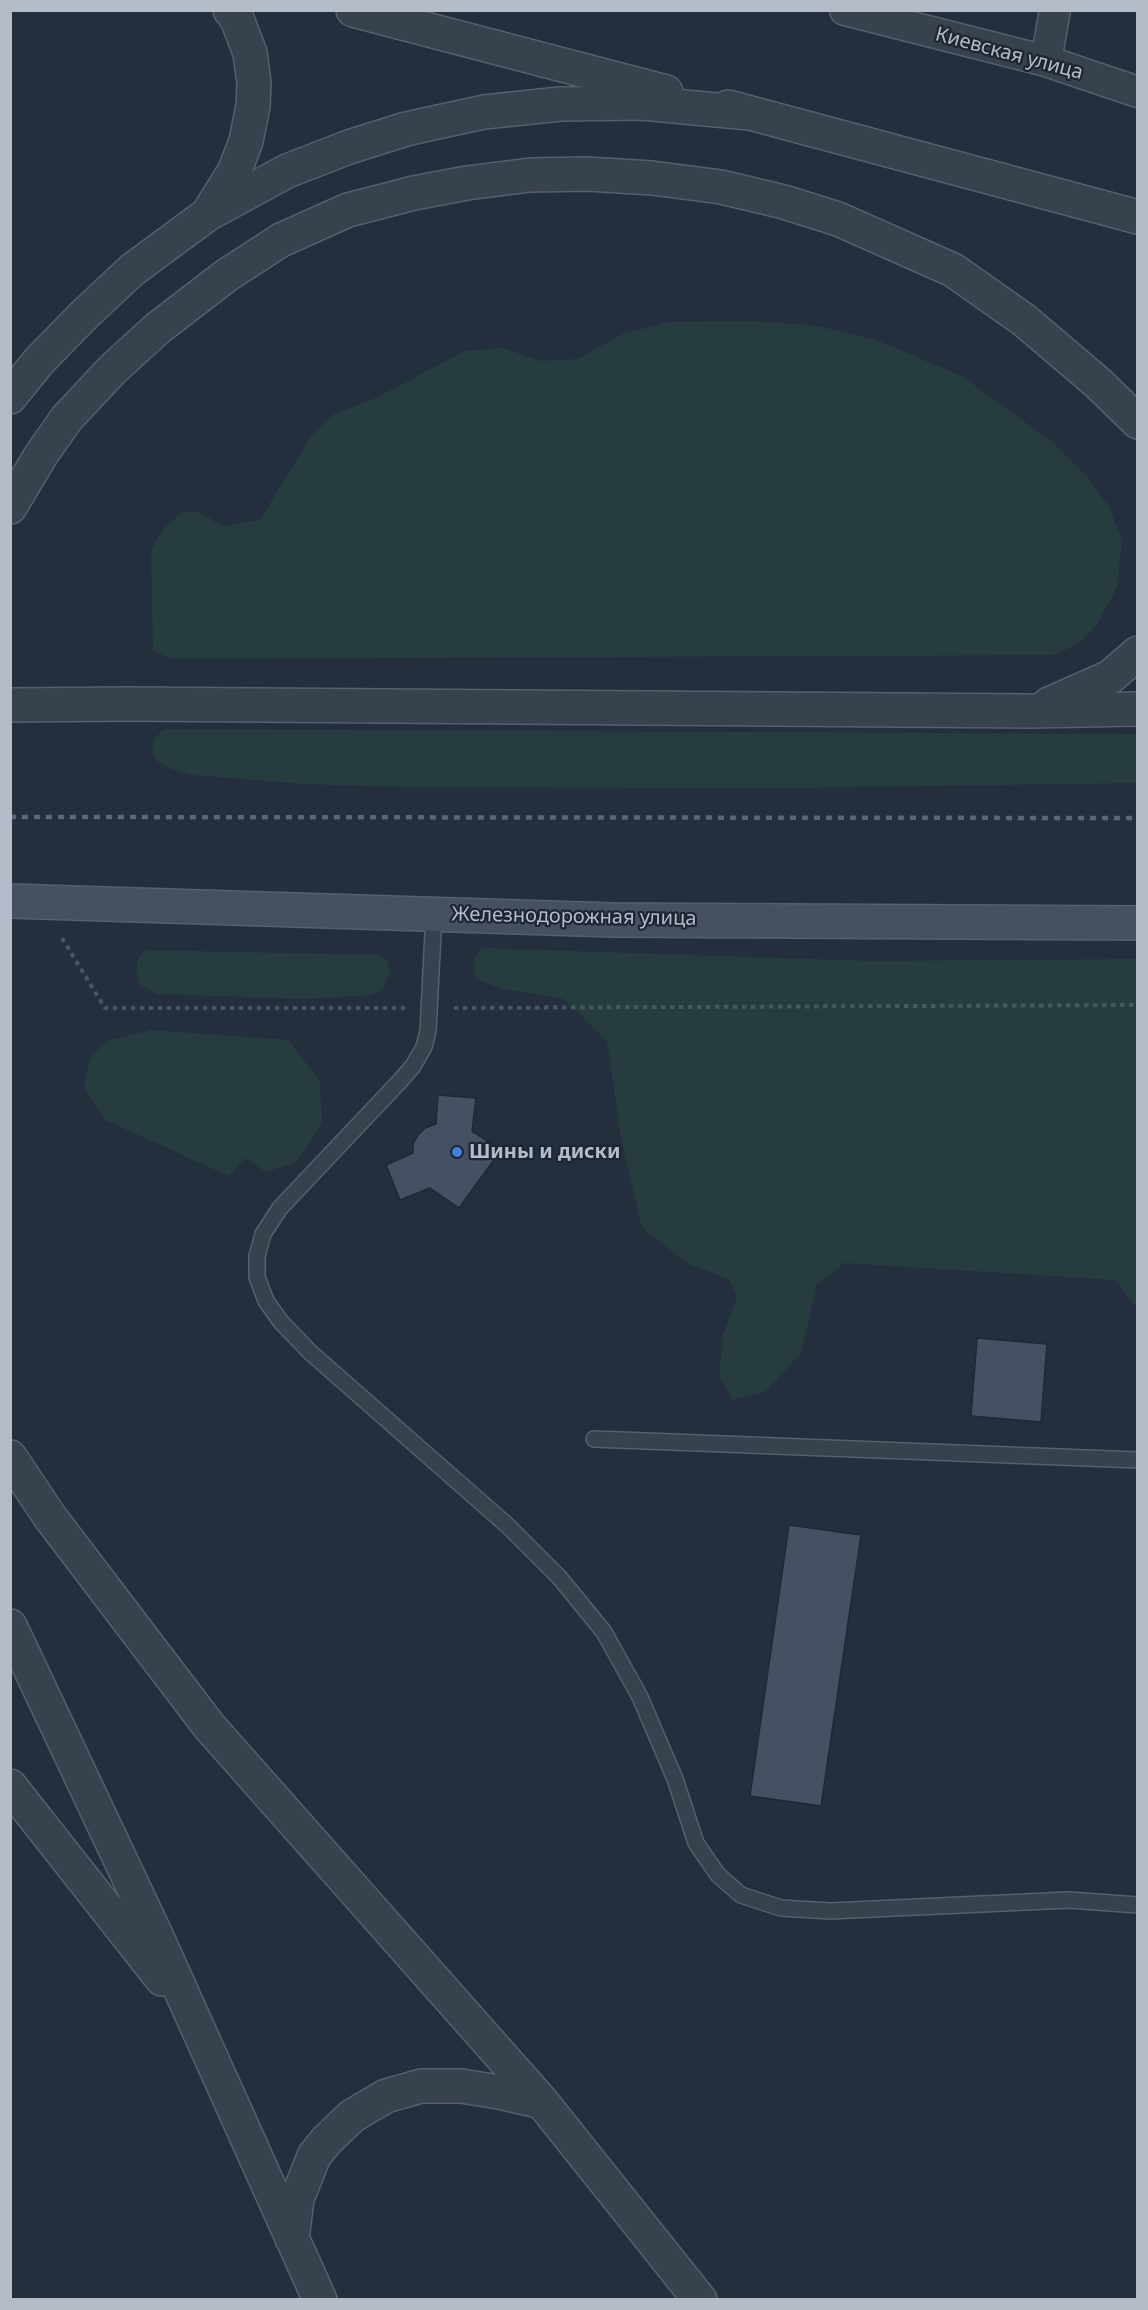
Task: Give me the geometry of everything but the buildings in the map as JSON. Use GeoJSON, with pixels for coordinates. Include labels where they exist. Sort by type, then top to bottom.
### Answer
{"type":"FeatureCollection","features":[{"type":"Feature","properties":{"kind":"main road","name":"Железнодорожная улица"},"geometry":{"type":"LineString","coordinates":[[10,901],[613,920],[1137,923]]}},
{"type":"Feature","properties":{"kind":"street"},"geometry":{"type":"LineString","coordinates":[[208,214],[235,170],[246,141],[254,106],[254,83],[249,54],[237,19],[230,10]]}},
{"type":"Feature","properties":{"kind":"street"},"geometry":{"type":"LineString","coordinates":[[353,10],[1137,217]]}},
{"type":"Feature","properties":{"kind":"street","name":"Киевская улица"},"geometry":{"type":"LineString","coordinates":[[845,10],[1046,61],[1137,92]]}},
{"type":"Feature","properties":{"kind":"street"},"geometry":{"type":"LineString","coordinates":[[1046,61],[1055,10]]}},
{"type":"Feature","properties":{"kind":"street"},"geometry":{"type":"LineString","coordinates":[[10,397],[39,361],[132,270],[208,214],[287,171],[349,147],[406,129],[484,112],[560,104],[642,103],[749,113]]}},
{"type":"Feature","properties":{"kind":"street"},"geometry":{"type":"LineString","coordinates":[[10,507],[41,455],[67,418],[113,369],[158,328],[227,275],[281,240],[348,210],[424,191],[530,175],[586,174],[664,179],[721,188],[784,202],[838,219],[953,270],[1024,320],[1098,383],[1137,422]]}},
{"type":"Feature","properties":{"kind":"street"},"geometry":{"type":"LineString","coordinates":[[1098,383],[1137,436]]}},
{"type":"Feature","properties":{"kind":"street"},"geometry":{"type":"LineString","coordinates":[[1030,711],[1071,696],[1110,677],[1137,653]]}},
{"type":"Feature","properties":{"kind":"street"},"geometry":{"type":"LineString","coordinates":[[10,705],[1030,711],[1137,709]]}},
{"type":"Feature","properties":{"kind":"street"},"geometry":{"type":"LineString","coordinates":[[10,1457],[50,1517],[209,1726],[542,2102],[700,2300]]}},
{"type":"Feature","properties":{"kind":"street"},"geometry":{"type":"LineString","coordinates":[[10,1626],[195,2021],[320,2300]]}},
{"type":"Feature","properties":{"kind":"street"},"geometry":{"type":"LineString","coordinates":[[10,1786],[195,2021]]}},
{"type":"Feature","properties":{"kind":"street"},"geometry":{"type":"LineString","coordinates":[[292,2239],[297,2199],[314,2156],[352,2116],[386,2096],[421,2086],[461,2086],[542,2102]]}},
{"type":"Feature","properties":{"kind":"lane"},"geometry":{"type":"LineString","coordinates":[[435,913],[428,1031],[424,1047],[413,1066],[280,1208],[263,1234],[257,1256],[257,1277],[266,1301],[281,1322],[311,1353],[508,1526],[559,1577],[604,1632],[640,1697],[675,1779],[696,1843],[718,1875],[741,1895],[781,1908],[830,1911],[1069,1900],[1137,1905]]}},
{"type":"Feature","properties":{"kind":"lane"},"geometry":{"type":"LineString","coordinates":[[594,1439],[1137,1460]]}},
{"type":"Feature","properties":{"kind":"path"},"geometry":{"type":"LineString","coordinates":[[60,934],[105,1008],[1137,1005]]}},
{"type":"Feature","properties":{"kind":"green space"},"geometry":{"type":"Polygon","coordinates":[[[747,321],[813,325],[876,340],[962,376],[1052,442],[1088,478],[1109,507],[1122,541],[1117,588],[1097,624],[1079,643],[1054,655],[173,659],[153,651],[151,550],[164,528],[183,512],[199,512],[222,526],[260,520],[309,439],[332,415],[376,398],[465,351],[503,348],[541,361],[577,359],[623,334],[668,322],[747,321]]]}},
{"type":"Feature","properties":{"kind":"green space"},"geometry":{"type":"Polygon","coordinates":[[[164,729],[1137,734],[1137,783],[788,788],[400,787],[304,784],[192,775],[169,768],[158,762],[152,752],[154,739],[164,729]]]}},
{"type":"Feature","properties":{"kind":"green space"},"geometry":{"type":"Polygon","coordinates":[[[482,948],[869,961],[1137,959],[1137,1306],[1115,1280],[844,1263],[816,1286],[802,1352],[765,1392],[733,1400],[719,1377],[723,1335],[737,1297],[729,1279],[688,1264],[642,1228],[621,1138],[607,1041],[564,999],[503,989],[476,979],[473,961],[482,948]]]}},
{"type":"Feature","properties":{"kind":"green space"},"geometry":{"type":"Polygon","coordinates":[[[146,950],[377,955],[387,960],[390,971],[383,990],[371,995],[304,999],[157,994],[140,985],[136,972],[138,959],[146,950]]]}},
{"type":"Feature","properties":{"kind":"green space"},"geometry":{"type":"Polygon","coordinates":[[[152,1030],[288,1040],[320,1081],[322,1124],[297,1162],[266,1172],[245,1158],[229,1176],[105,1120],[84,1087],[90,1058],[107,1041],[152,1030]]]}},
{"type":"Feature","properties":{"kind":"railway"},"geometry":{"type":"LineString","coordinates":[[10,817],[1138,818]]}},
{"type":"Feature","properties":{"kind":"place","name":"Шины и диски"},"geometry":{"type":"Point","coordinates":[457,1152]}}]}
